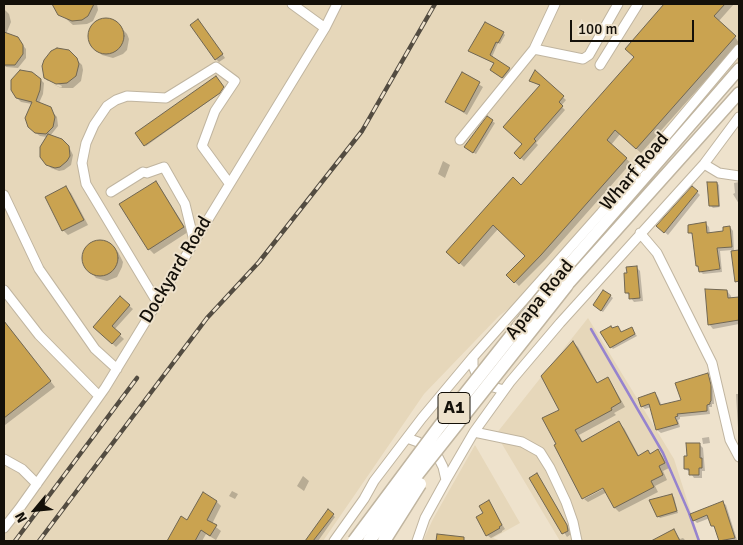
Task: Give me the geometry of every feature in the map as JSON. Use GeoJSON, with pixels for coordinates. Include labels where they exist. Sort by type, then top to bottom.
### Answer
{"type":"FeatureCollection","features":[{"type":"Feature","properties":{"kind":"highway","name":"Apapa Road"},"geometry":{"type":"LineString","coordinates":[[369,541],[562,281]]}},
{"type":"Feature","properties":{"kind":"highway","name":"Apapa Road"},"geometry":{"type":"LineString","coordinates":[[354,541],[439,427],[562,281]]}},
{"type":"Feature","properties":{"kind":"highway"},"geometry":{"type":"LineString","coordinates":[[384,541],[456,425]]}},
{"type":"Feature","properties":{"kind":"main road","name":"Apapa Road"},"geometry":{"type":"LineString","coordinates":[[562,281],[606,219],[739,69]]}},
{"type":"Feature","properties":{"kind":"main road","name":"Apapa Road"},"geometry":{"type":"LineString","coordinates":[[562,281],[739,95]]}},
{"type":"Feature","properties":{"kind":"street"},"geometry":{"type":"LineString","coordinates":[[292,4],[325,28]]}},
{"type":"Feature","properties":{"kind":"street","name":"Dockyard Road"},"geometry":{"type":"LineString","coordinates":[[4,528],[99,396],[338,4]]}},
{"type":"Feature","properties":{"kind":"street"},"geometry":{"type":"LineString","coordinates":[[460,140],[534,49],[555,4]]}},
{"type":"Feature","properties":{"kind":"street"},"geometry":{"type":"LineString","coordinates":[[534,49],[584,59],[589,55],[618,4]]}},
{"type":"Feature","properties":{"kind":"street"},"geometry":{"type":"LineString","coordinates":[[600,65],[638,4]]}},
{"type":"Feature","properties":{"kind":"street","name":"Wharf Road"},"geometry":{"type":"LineString","coordinates":[[334,541],[364,499],[374,481],[473,357],[601,214],[739,49]]}},
{"type":"Feature","properties":{"kind":"street"},"geometry":{"type":"LineString","coordinates":[[157,302],[86,184],[82,163],[86,143],[94,125],[108,106],[116,100],[128,96],[166,98],[216,67],[235,81],[215,111],[202,146],[229,183]]}},
{"type":"Feature","properties":{"kind":"street"},"geometry":{"type":"LineString","coordinates":[[416,541],[424,518],[446,480],[474,432],[504,390],[560,323],[704,164],[739,117]]}},
{"type":"Feature","properties":{"kind":"street"},"geometry":{"type":"LineString","coordinates":[[704,164],[719,173],[739,176]]}},
{"type":"Feature","properties":{"kind":"street"},"geometry":{"type":"LineString","coordinates":[[112,192],[142,172],[147,173],[164,168],[185,204],[194,241]]}},
{"type":"Feature","properties":{"kind":"street"},"geometry":{"type":"LineString","coordinates":[[4,195],[39,269],[95,349],[116,369]]}},
{"type":"Feature","properties":{"kind":"street"},"geometry":{"type":"LineString","coordinates":[[640,233],[656,253],[712,363],[730,440],[739,457]]}},
{"type":"Feature","properties":{"kind":"street"},"geometry":{"type":"LineString","coordinates":[[4,290],[39,335],[99,396]]}},
{"type":"Feature","properties":{"kind":"street"},"geometry":{"type":"LineString","coordinates":[[473,357],[473,366],[482,380],[493,387],[504,390]]}},
{"type":"Feature","properties":{"kind":"street"},"geometry":{"type":"LineString","coordinates":[[474,432],[522,442],[540,452],[566,502],[577,541]]}},
{"type":"Feature","properties":{"kind":"street"},"geometry":{"type":"LineString","coordinates":[[407,438],[418,442],[438,457],[446,480]]}},
{"type":"Feature","properties":{"kind":"street"},"geometry":{"type":"LineString","coordinates":[[4,459],[22,469],[37,484]]}},
{"type":"Feature","properties":{"kind":"shaded area"},"geometry":{"type":"Polygon","coordinates":[[[4,4],[739,4],[739,64],[569,263],[499,316],[424,394],[323,541],[4,541],[4,4]]]}},
{"type":"Feature","properties":{"kind":"shaded area"},"geometry":{"type":"Polygon","coordinates":[[[588,318],[674,459],[700,541],[560,541],[496,434],[588,318]]]}},
{"type":"Feature","properties":{"kind":"shaded area"},"geometry":{"type":"Polygon","coordinates":[[[475,445],[520,523],[493,538],[501,541],[423,541],[433,519],[475,445]]]}},
{"type":"Feature","properties":{"kind":"building"},"geometry":{"type":"Polygon","coordinates":[[[52,4],[94,4],[88,16],[82,20],[72,21],[58,15],[52,4]]]}},
{"type":"Feature","properties":{"kind":"building"},"geometry":{"type":"Polygon","coordinates":[[[664,4],[725,4],[714,16],[736,36],[636,149],[615,130],[607,140],[627,158],[514,283],[506,275],[525,256],[493,225],[459,264],[446,252],[513,177],[521,185],[634,57],[625,49],[664,4]]]}},
{"type":"Feature","properties":{"kind":"building"},"geometry":{"type":"Polygon","coordinates":[[[106,18],[113,19],[119,23],[123,29],[123,43],[119,49],[113,53],[106,54],[99,53],[93,49],[89,43],[88,36],[89,29],[93,23],[99,19],[106,18]]]}},
{"type":"Feature","properties":{"kind":"building"},"geometry":{"type":"Polygon","coordinates":[[[198,19],[223,54],[215,60],[190,25],[198,19]]]}},
{"type":"Feature","properties":{"kind":"building"},"geometry":{"type":"Polygon","coordinates":[[[485,22],[504,32],[498,43],[496,42],[490,55],[510,68],[502,78],[490,70],[494,63],[468,51],[485,22]]]}},
{"type":"Feature","properties":{"kind":"building"},"geometry":{"type":"Polygon","coordinates":[[[4,32],[18,37],[23,45],[23,54],[15,65],[4,65],[4,32]]]}},
{"type":"Feature","properties":{"kind":"building"},"geometry":{"type":"Polygon","coordinates":[[[57,48],[69,50],[77,58],[79,64],[76,76],[67,83],[56,84],[44,78],[42,66],[44,60],[51,51],[57,48]]]}},
{"type":"Feature","properties":{"kind":"building"},"geometry":{"type":"Polygon","coordinates":[[[20,70],[32,72],[41,79],[36,101],[51,107],[55,117],[53,127],[46,134],[35,133],[28,127],[25,118],[32,102],[16,98],[11,90],[11,80],[20,70]]]}},
{"type":"Feature","properties":{"kind":"building"},"geometry":{"type":"Polygon","coordinates":[[[535,70],[564,96],[559,102],[563,106],[534,139],[536,141],[520,159],[514,153],[522,144],[503,127],[540,85],[529,81],[535,70]]]}},
{"type":"Feature","properties":{"kind":"building"},"geometry":{"type":"Polygon","coordinates":[[[462,72],[480,82],[464,112],[445,102],[462,72]]]}},
{"type":"Feature","properties":{"kind":"building"},"geometry":{"type":"Polygon","coordinates":[[[216,76],[224,87],[220,93],[144,146],[135,133],[216,76]]]}},
{"type":"Feature","properties":{"kind":"building"},"geometry":{"type":"Polygon","coordinates":[[[487,116],[493,120],[473,153],[464,147],[487,116]]]}},
{"type":"Feature","properties":{"kind":"building"},"geometry":{"type":"Polygon","coordinates":[[[48,134],[62,139],[69,146],[70,156],[60,167],[55,168],[46,165],[40,157],[40,147],[48,134]]]}},
{"type":"Feature","properties":{"kind":"building"},"geometry":{"type":"Polygon","coordinates":[[[156,181],[184,227],[148,250],[119,204],[156,181]]]}},
{"type":"Feature","properties":{"kind":"building"},"geometry":{"type":"Polygon","coordinates":[[[707,182],[717,182],[719,206],[709,206],[707,182]]]}},
{"type":"Feature","properties":{"kind":"building"},"geometry":{"type":"Polygon","coordinates":[[[66,186],[84,220],[62,231],[45,197],[66,186]]]}},
{"type":"Feature","properties":{"kind":"building"},"geometry":{"type":"Polygon","coordinates":[[[692,186],[698,191],[664,233],[656,226],[692,186]]]}},
{"type":"Feature","properties":{"kind":"building"},"geometry":{"type":"Polygon","coordinates":[[[706,222],[707,233],[723,231],[723,227],[730,226],[732,247],[717,248],[720,269],[699,272],[698,266],[696,266],[692,233],[688,233],[688,225],[706,222]]]}},
{"type":"Feature","properties":{"kind":"building"},"geometry":{"type":"Polygon","coordinates":[[[100,240],[107,241],[113,245],[117,251],[117,265],[113,271],[107,275],[100,276],[93,275],[87,271],[83,265],[82,258],[83,251],[87,245],[93,241],[100,240]]]}},
{"type":"Feature","properties":{"kind":"building"},"geometry":{"type":"Polygon","coordinates":[[[739,250],[739,281],[735,282],[731,251],[739,250]]]}},
{"type":"Feature","properties":{"kind":"building"},"geometry":{"type":"Polygon","coordinates":[[[637,266],[640,298],[629,299],[629,293],[625,293],[624,273],[627,273],[626,267],[637,266]]]}},
{"type":"Feature","properties":{"kind":"building"},"geometry":{"type":"Polygon","coordinates":[[[705,289],[727,290],[728,298],[739,297],[739,320],[708,325],[705,289]]]}},
{"type":"Feature","properties":{"kind":"building"},"geometry":{"type":"Polygon","coordinates":[[[603,290],[611,295],[601,311],[593,305],[603,290]]]}},
{"type":"Feature","properties":{"kind":"building"},"geometry":{"type":"Polygon","coordinates":[[[120,296],[130,305],[112,326],[121,334],[112,344],[93,327],[120,296]]]}},
{"type":"Feature","properties":{"kind":"building"},"geometry":{"type":"Polygon","coordinates":[[[4,321],[51,381],[4,418],[4,321]]]}},
{"type":"Feature","properties":{"kind":"building"},"geometry":{"type":"Polygon","coordinates":[[[611,326],[612,328],[618,326],[621,332],[632,327],[635,334],[610,348],[600,332],[611,326]]]}},
{"type":"Feature","properties":{"kind":"building"},"geometry":{"type":"Polygon","coordinates":[[[573,341],[597,383],[608,377],[621,402],[611,408],[612,410],[575,430],[582,442],[619,421],[638,456],[648,450],[650,454],[658,449],[665,463],[659,466],[663,475],[651,481],[654,487],[614,508],[603,488],[582,499],[542,418],[559,410],[541,376],[573,341]]]}},
{"type":"Feature","properties":{"kind":"building"},"geometry":{"type":"Polygon","coordinates":[[[708,373],[711,385],[711,401],[707,405],[707,411],[677,414],[678,416],[675,417],[678,424],[656,430],[649,404],[641,407],[638,398],[655,392],[660,405],[681,400],[675,383],[708,373]]]}},
{"type":"Feature","properties":{"kind":"building"},"geometry":{"type":"Polygon","coordinates":[[[686,443],[700,443],[702,468],[699,468],[699,475],[689,475],[689,469],[684,469],[684,456],[687,456],[686,443]]]}},
{"type":"Feature","properties":{"kind":"building"},"geometry":{"type":"Polygon","coordinates":[[[537,473],[567,525],[568,531],[562,534],[529,478],[537,473]]]}},
{"type":"Feature","properties":{"kind":"building"},"geometry":{"type":"Polygon","coordinates":[[[203,492],[217,501],[207,520],[217,525],[210,536],[201,530],[195,541],[167,541],[181,516],[187,520],[203,492]]]}},
{"type":"Feature","properties":{"kind":"building"},"geometry":{"type":"Polygon","coordinates":[[[672,494],[677,511],[657,517],[649,500],[672,494]]]}},
{"type":"Feature","properties":{"kind":"building"},"geometry":{"type":"Polygon","coordinates":[[[489,500],[502,525],[486,536],[476,517],[483,513],[479,506],[489,500]]]}},
{"type":"Feature","properties":{"kind":"building"},"geometry":{"type":"Polygon","coordinates":[[[723,501],[735,538],[719,541],[714,526],[711,526],[707,515],[693,521],[690,514],[723,501]]]}},
{"type":"Feature","properties":{"kind":"building"},"geometry":{"type":"Polygon","coordinates":[[[328,509],[334,514],[313,541],[305,541],[328,509]]]}},
{"type":"Feature","properties":{"kind":"building"},"geometry":{"type":"Polygon","coordinates":[[[674,529],[680,541],[651,541],[670,531],[674,529]]]}},
{"type":"Feature","properties":{"kind":"building"},"geometry":{"type":"Polygon","coordinates":[[[437,534],[464,537],[464,541],[436,541],[437,534]]]}},
{"type":"Feature","properties":{"kind":"waterway"},"geometry":{"type":"LineString","coordinates":[[591,329],[663,453],[699,541]]}},
{"type":"Feature","properties":{"kind":"railway"},"geometry":{"type":"LineString","coordinates":[[39,541],[207,318],[259,262],[362,131],[435,4]]}},
{"type":"Feature","properties":{"kind":"railway"},"geometry":{"type":"LineString","coordinates":[[15,541],[137,378]]}}]}
